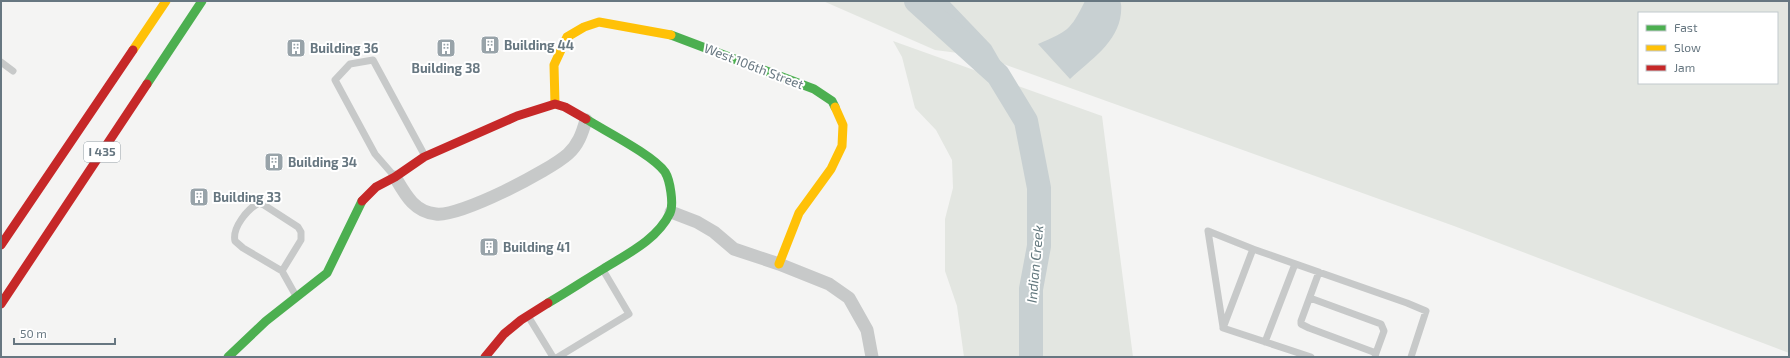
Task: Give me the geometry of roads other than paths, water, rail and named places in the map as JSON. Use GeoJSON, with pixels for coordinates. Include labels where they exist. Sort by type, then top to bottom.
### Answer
{"type":"FeatureCollection","features":[{"type":"Feature","properties":{"kind":"main road","name":"I 435"},"geometry":{"type":"LineString","coordinates":[[1,245],[166,1]]}},
{"type":"Feature","properties":{"kind":"main road","name":"I 435"},"geometry":{"type":"LineString","coordinates":[[1,304],[202,1]]}},
{"type":"Feature","properties":{"kind":"main road","name":"West 106th Street"},"geometry":{"type":"LineString","coordinates":[[555,104],[554,65],[567,37],[584,27],[599,22],[673,35],[806,86],[832,101],[843,125],[842,146],[831,169],[799,212],[779,264]]}},
{"type":"Feature","properties":{"kind":"main road"},"geometry":{"type":"LineString","coordinates":[[237,354],[266,321],[327,273],[363,199],[376,187],[395,177],[425,156],[517,116],[555,104],[565,107],[656,163],[665,172],[671,188],[671,212],[656,233],[642,245],[528,316],[504,334],[485,357]]}},
{"type":"Feature","properties":{"kind":"street"},"geometry":{"type":"LineString","coordinates":[[395,177],[407,198],[420,209],[435,214],[447,214],[485,200],[567,155],[580,141],[586,120]]}},
{"type":"Feature","properties":{"kind":"street"},"geometry":{"type":"LineString","coordinates":[[671,212],[696,222],[714,232],[734,248],[829,284],[849,298],[867,330],[872,357]]}},
{"type":"Feature","properties":{"kind":"lane"},"geometry":{"type":"LineString","coordinates":[[395,177],[375,154],[335,80],[350,64],[373,60],[425,156]]}},
{"type":"Feature","properties":{"kind":"lane"},"geometry":{"type":"LineString","coordinates":[[1,62],[13,71]]}},
{"type":"Feature","properties":{"kind":"lane"},"geometry":{"type":"LineString","coordinates":[[282,271],[301,240],[301,232],[298,227],[259,203],[249,209],[234,236],[235,241],[243,248],[282,271],[297,298]]}},
{"type":"Feature","properties":{"kind":"lane"},"geometry":{"type":"LineString","coordinates":[[1223,328],[1208,232],[1295,264],[1407,302],[1426,311],[1411,357]]}},
{"type":"Feature","properties":{"kind":"lane"},"geometry":{"type":"LineString","coordinates":[[1223,328],[1253,249]]}},
{"type":"Feature","properties":{"kind":"lane"},"geometry":{"type":"LineString","coordinates":[[1265,342],[1295,264]]}},
{"type":"Feature","properties":{"kind":"lane"},"geometry":{"type":"LineString","coordinates":[[558,357],[629,314],[603,270]]}},
{"type":"Feature","properties":{"kind":"lane"},"geometry":{"type":"LineString","coordinates":[[1310,298],[1380,324],[1384,331],[1376,355],[1301,324],[1301,321],[1319,272]]}},
{"type":"Feature","properties":{"kind":"lane"},"geometry":{"type":"LineString","coordinates":[[528,316],[554,357]]}},
{"type":"Feature","properties":{"kind":"lane"},"geometry":{"type":"LineString","coordinates":[[1223,328],[1311,357]]}},
{"type":"Feature","properties":{"kind":"waterway","name":"Indian Creek"},"geometry":{"type":"LineString","coordinates":[[916,1],[998,75],[1026,121],[1039,188],[1039,246],[1031,289],[1031,357]]}},
{"type":"Feature","properties":{"kind":"place","name":"Building 44"},"geometry":{"type":"Point","coordinates":[490,45]}},
{"type":"Feature","properties":{"kind":"place","name":"Building 36"},"geometry":{"type":"Point","coordinates":[296,48]}},
{"type":"Feature","properties":{"kind":"place","name":"Building 38"},"geometry":{"type":"Point","coordinates":[446,48]}},
{"type":"Feature","properties":{"kind":"place","name":"Building 34"},"geometry":{"type":"Point","coordinates":[274,162]}},
{"type":"Feature","properties":{"kind":"place","name":"Building 33"},"geometry":{"type":"Point","coordinates":[199,197]}},
{"type":"Feature","properties":{"kind":"place","name":"Building 41"},"geometry":{"type":"Point","coordinates":[489,247]}}]}
